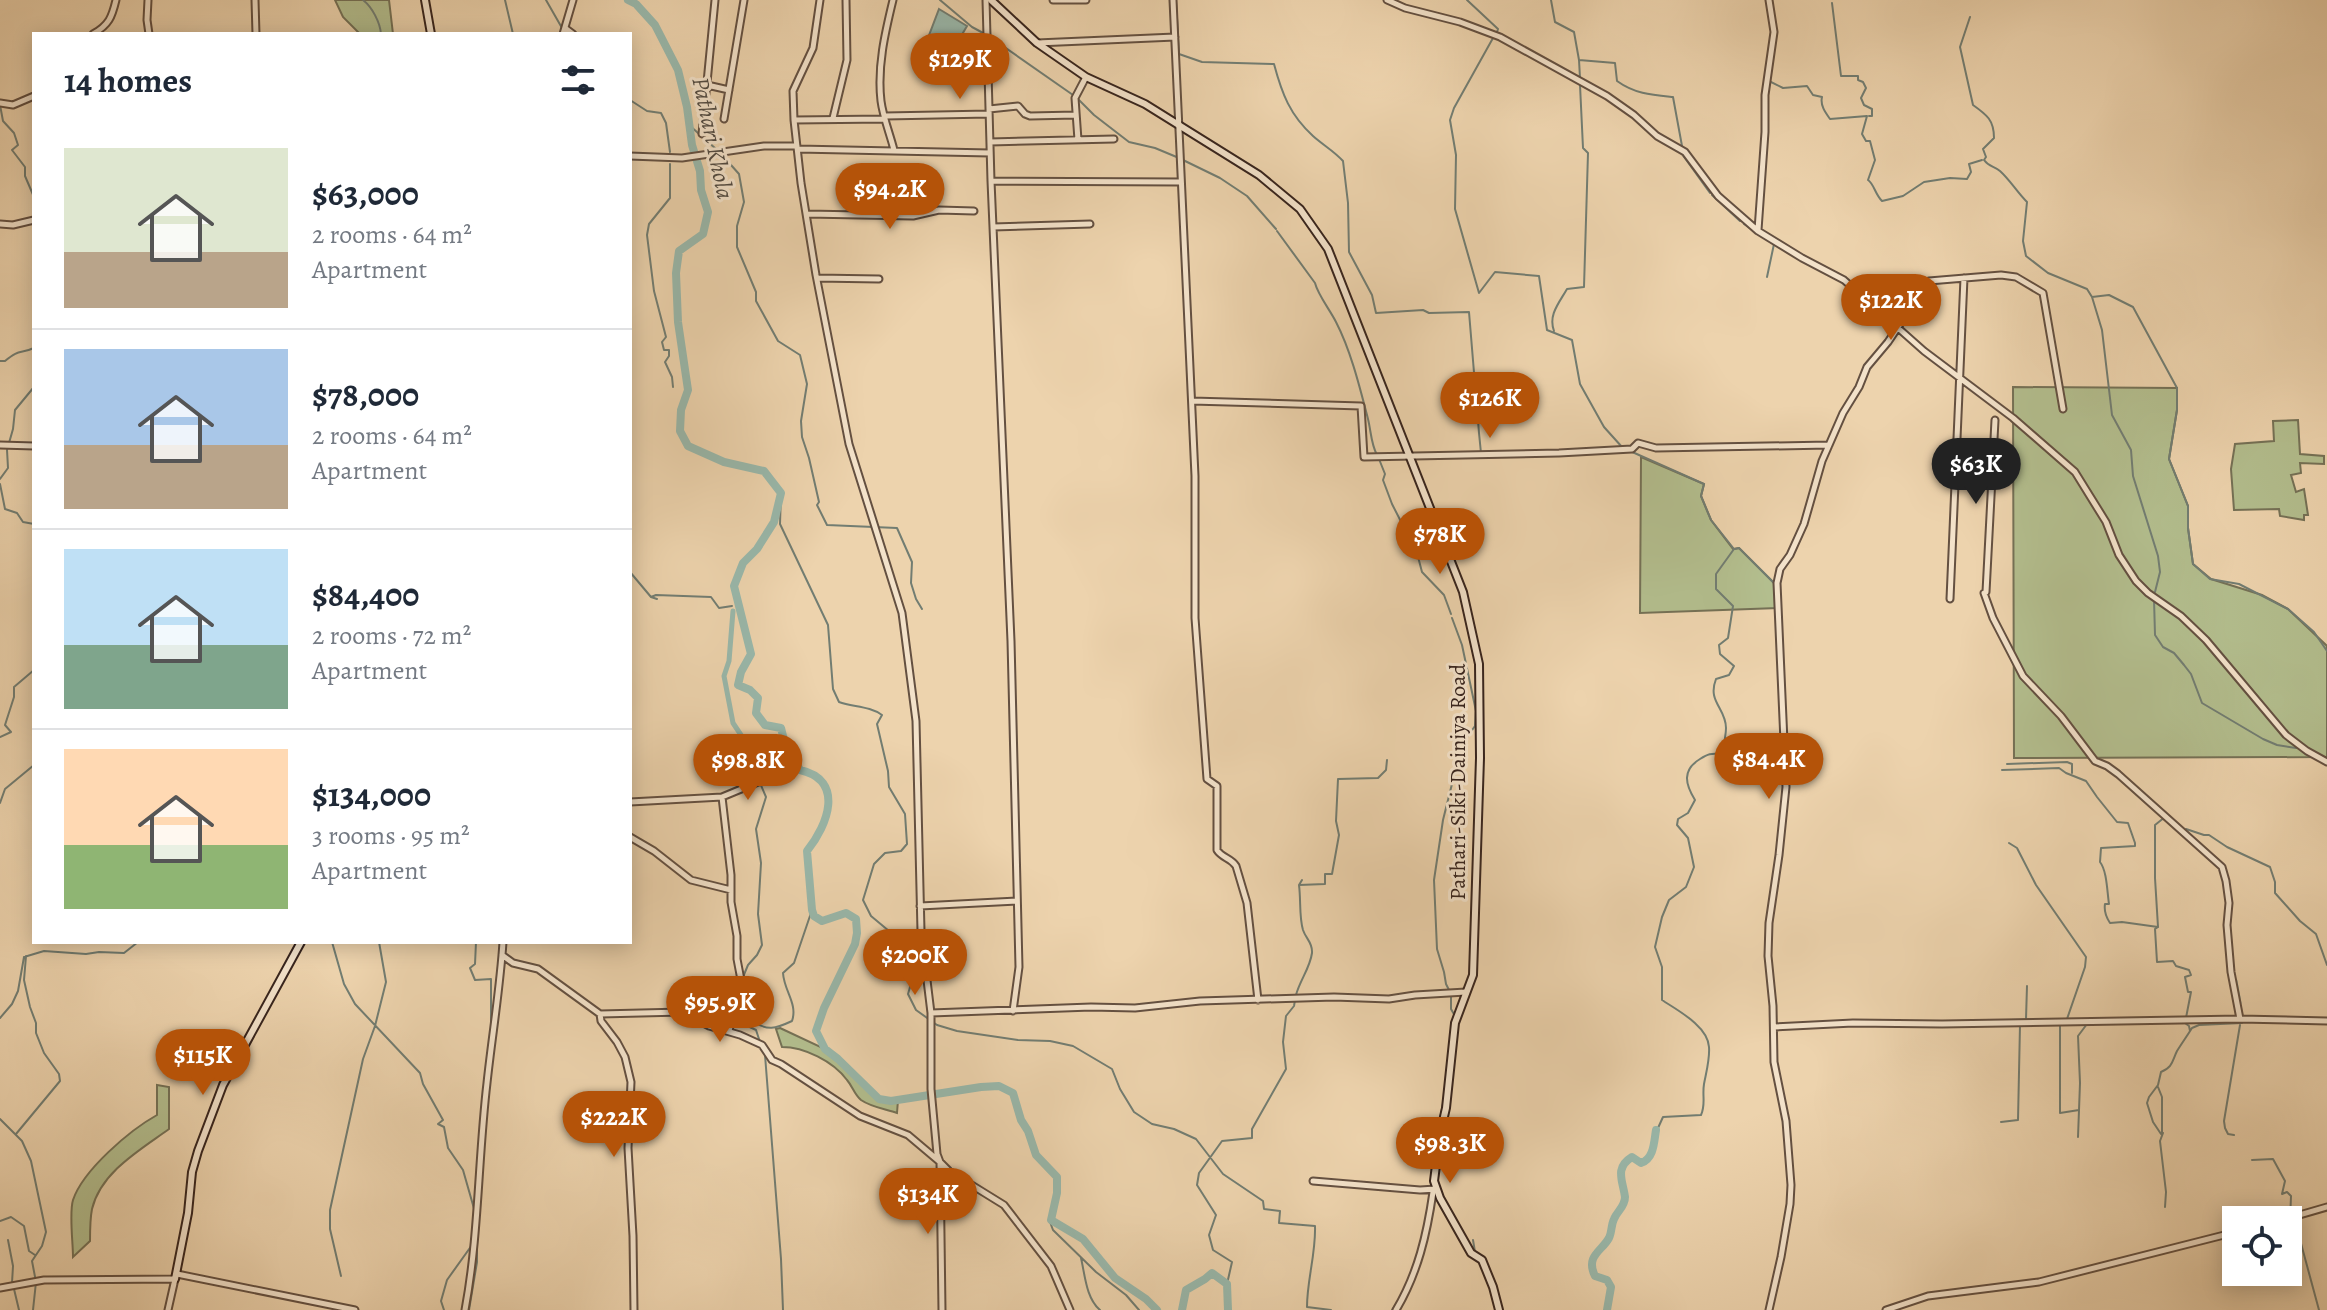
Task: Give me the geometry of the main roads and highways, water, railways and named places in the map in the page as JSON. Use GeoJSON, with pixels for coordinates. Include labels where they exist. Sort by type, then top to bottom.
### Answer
{"type":"FeatureCollection","features":[{"type":"Feature","properties":{"kind":"main road"},"geometry":{"type":"LineString","coordinates":[[425,0],[431,32]]}},
{"type":"Feature","properties":{"kind":"main road","name":"Pathari-Siki-Dainiya Road"},"geometry":{"type":"LineString","coordinates":[[989,0],[1037,43],[1086,77],[1145,104],[1179,124],[1270,183],[1300,209],[1328,249],[1463,592],[1479,664],[1475,937],[1473,975],[1455,1023],[1446,1108],[1436,1159],[1436,1189],[1471,1253],[1482,1260],[1499,1310]]}},
{"type":"Feature","properties":{"kind":"main road"},"geometry":{"type":"LineString","coordinates":[[176,1276],[198,1151],[223,1085],[300,944]]}},
{"type":"Feature","properties":{"kind":"waterway"},"geometry":{"type":"LineString","coordinates":[[363,0],[375,15],[381,32]]}},
{"type":"Feature","properties":{"kind":"waterway"},"geometry":{"type":"LineString","coordinates":[[505,0],[513,32]]}},
{"type":"Feature","properties":{"kind":"waterway"},"geometry":{"type":"LineString","coordinates":[[546,0],[562,28]]}},
{"type":"Feature","properties":{"kind":"waterway","name":"Pathari Khola"},"geometry":{"type":"LineString","coordinates":[[628,0],[636,4],[655,25],[678,70],[708,212],[703,234],[679,251],[676,273],[678,322],[688,390],[681,410],[680,431],[688,446],[724,462],[764,471],[781,493],[774,522],[757,549],[743,563],[734,586],[751,654],[738,685],[758,698],[756,713],[765,725],[781,728],[785,744],[800,770],[814,775],[828,793],[826,817],[807,851],[812,910],[814,916],[822,921],[846,913],[856,919],[857,933],[855,944],[816,1031],[825,1049],[879,1099],[891,1101],[999,1086],[1013,1093],[1036,1155],[1057,1177],[1051,1220],[1083,1239],[1115,1278],[1157,1310]]}},
{"type":"Feature","properties":{"kind":"waterway"},"geometry":{"type":"LineString","coordinates":[[940,0],[985,34]]}},
{"type":"Feature","properties":{"kind":"waterway"},"geometry":{"type":"LineString","coordinates":[[1176,0],[1179,54],[1202,62],[1274,64],[1284,94],[1298,120],[1343,161],[1349,252],[1372,295],[1376,313],[1423,310],[1429,313],[1469,312],[1483,453]]}},
{"type":"Feature","properties":{"kind":"waterway"},"geometry":{"type":"LineString","coordinates":[[1467,0],[1498,29],[1497,32]]}},
{"type":"Feature","properties":{"kind":"waterway"},"geometry":{"type":"LineString","coordinates":[[1551,0],[1555,22],[1574,32],[1579,60],[1615,63],[1617,81],[1630,89],[1673,97],[1682,146]]}},
{"type":"Feature","properties":{"kind":"waterway"},"geometry":{"type":"LineString","coordinates":[[1832,3],[1841,76],[1858,76],[1858,80],[1863,82],[1866,88],[1861,98],[1864,105],[1872,109],[1872,116],[1869,116]]}},
{"type":"Feature","properties":{"kind":"waterway"},"geometry":{"type":"LineString","coordinates":[[1970,17],[1960,47],[1973,105],[1986,115],[1993,127],[1994,138],[1983,149],[1984,160],[1998,169],[2027,202],[2023,241],[2026,256],[2048,273],[2087,289],[2092,297],[2102,330],[2112,415],[2131,450],[2133,476],[2158,556],[2160,572],[2155,592]]}},
{"type":"Feature","properties":{"kind":"waterway"},"geometry":{"type":"LineString","coordinates":[[990,37],[1073,95]]}},
{"type":"Feature","properties":{"kind":"waterway"},"geometry":{"type":"LineString","coordinates":[[1493,38],[1450,120],[1456,155],[1455,209],[1479,293],[1495,272],[1539,276],[1547,330],[1572,340],[1580,384],[1604,427],[1622,447]]}},
{"type":"Feature","properties":{"kind":"waterway"},"geometry":{"type":"LineString","coordinates":[[1579,60],[1580,78]]}},
{"type":"Feature","properties":{"kind":"waterway"},"geometry":{"type":"LineString","coordinates":[[1769,81],[1783,88],[1807,86],[1813,95],[1822,97],[1822,106],[1830,119],[1867,116],[1862,134],[1866,141],[1870,141],[1875,160],[1868,180],[1882,201],[1903,196],[1924,182],[1967,179],[1971,172],[1969,164],[1982,160]]}},
{"type":"Feature","properties":{"kind":"waterway"},"geometry":{"type":"LineString","coordinates":[[1554,331],[1553,314],[1567,289],[1584,287],[1588,153],[1583,148],[1580,85]]}},
{"type":"Feature","properties":{"kind":"waterway"},"geometry":{"type":"LineString","coordinates":[[1077,98],[1129,142],[1179,158]]}},
{"type":"Feature","properties":{"kind":"waterway"},"geometry":{"type":"LineString","coordinates":[[632,101],[647,111],[661,113],[666,123],[670,152]]}},
{"type":"Feature","properties":{"kind":"waterway"},"geometry":{"type":"LineString","coordinates":[[0,105],[3,121],[14,133],[18,145],[12,150],[25,167],[32,192]]}},
{"type":"Feature","properties":{"kind":"waterway"},"geometry":{"type":"LineString","coordinates":[[689,125],[716,149]]}},
{"type":"Feature","properties":{"kind":"waterway"},"geometry":{"type":"LineString","coordinates":[[1682,154],[1710,193]]}},
{"type":"Feature","properties":{"kind":"waterway"},"geometry":{"type":"LineString","coordinates":[[723,156],[739,174],[744,202],[737,226],[737,247],[756,292],[756,301],[778,341],[800,355],[807,384],[801,421],[802,437],[819,502],[817,505],[827,525],[897,528],[912,562],[911,583],[922,609]]}},
{"type":"Feature","properties":{"kind":"waterway"},"geometry":{"type":"LineString","coordinates":[[1183,160],[1220,178],[1247,196],[1276,229]]}},
{"type":"Feature","properties":{"kind":"waterway"},"geometry":{"type":"LineString","coordinates":[[670,164],[670,198],[649,224],[647,235],[654,291],[666,337],[662,342],[664,350],[669,350],[665,362],[673,387]]}},
{"type":"Feature","properties":{"kind":"waterway"},"geometry":{"type":"LineString","coordinates":[[1712,195],[1740,221]]}},
{"type":"Feature","properties":{"kind":"waterway"},"geometry":{"type":"LineString","coordinates":[[1744,224],[1774,244],[1767,277]]}},
{"type":"Feature","properties":{"kind":"waterway"},"geometry":{"type":"LineString","coordinates":[[1277,231],[1315,283],[1341,333],[1351,357],[1377,455]]}},
{"type":"Feature","properties":{"kind":"waterway"},"geometry":{"type":"LineString","coordinates":[[2092,297],[2109,295],[2133,307],[2177,388],[2177,410],[2169,459],[2188,506],[2193,564],[2210,579],[2239,584],[2288,609],[2314,632],[2327,651]]}},
{"type":"Feature","properties":{"kind":"waterway"},"geometry":{"type":"LineString","coordinates":[[0,361],[32,349]]}},
{"type":"Feature","properties":{"kind":"waterway"},"geometry":{"type":"LineString","coordinates":[[0,479],[8,468],[7,450],[15,410],[32,389]]}},
{"type":"Feature","properties":{"kind":"waterway"},"geometry":{"type":"LineString","coordinates":[[1630,451],[1704,484],[1701,496],[1711,520],[1734,549],[1716,574],[1716,589],[1733,606],[1728,638],[1719,645],[1720,654],[1734,666],[1729,675],[1716,679],[1714,687],[1715,699],[1725,721],[1724,748],[1720,754],[1710,754],[1694,763],[1688,773],[1687,783],[1695,800],[1688,813],[1678,819],[1677,825],[1688,838],[1694,867],[1686,887],[1669,900],[1655,947],[1662,967],[1662,1000],[1691,1019],[1707,1039],[1709,1056],[1703,1107],[1701,1115],[1663,1117],[1658,1128]]}},
{"type":"Feature","properties":{"kind":"waterway"},"geometry":{"type":"LineString","coordinates":[[1379,459],[1392,504],[1417,553],[1422,572],[1444,595],[1451,614]]}},
{"type":"Feature","properties":{"kind":"waterway"},"geometry":{"type":"LineString","coordinates":[[0,484],[5,509],[17,513],[23,522],[32,524]]}},
{"type":"Feature","properties":{"kind":"waterway"},"geometry":{"type":"LineString","coordinates":[[781,493],[780,524],[828,625],[833,689],[839,702],[882,715],[877,724],[889,787],[905,814],[907,844],[901,851],[885,853],[874,864],[863,900],[871,916],[919,956],[908,994],[916,1010],[937,1025],[957,1031],[1073,1046],[1112,1069],[1134,1112],[1152,1124],[1196,1139],[1223,1174],[1263,1201],[1264,1209],[1280,1211],[1279,1223],[1315,1226],[1307,1307],[1331,1310]]}},
{"type":"Feature","properties":{"kind":"waterway"},"geometry":{"type":"LineString","coordinates":[[1735,549],[1739,548],[1774,583]]}},
{"type":"Feature","properties":{"kind":"waterway"},"geometry":{"type":"LineString","coordinates":[[632,574],[651,597],[657,599]]}},
{"type":"Feature","properties":{"kind":"waterway"},"geometry":{"type":"LineString","coordinates":[[651,597],[711,597],[719,608],[732,606]]}},
{"type":"Feature","properties":{"kind":"waterway"},"geometry":{"type":"LineString","coordinates":[[2154,599],[2155,635],[2191,674],[2202,703],[2263,739],[2296,748]]}},
{"type":"Feature","properties":{"kind":"waterway"},"geometry":{"type":"LineString","coordinates":[[733,611],[729,661],[724,676],[733,723],[755,756],[756,765]]}},
{"type":"Feature","properties":{"kind":"waterway"},"geometry":{"type":"LineString","coordinates":[[1449,990],[1437,949],[1434,880],[1443,820],[1462,744],[1475,726],[1476,711],[1462,645],[1452,618]]}},
{"type":"Feature","properties":{"kind":"waterway"},"geometry":{"type":"LineString","coordinates":[[0,737],[11,732],[5,725],[14,687],[32,672]]}},
{"type":"Feature","properties":{"kind":"waterway"},"geometry":{"type":"LineString","coordinates":[[1299,885],[1325,884],[1325,874],[1332,874],[1339,835],[1336,821],[1338,779],[1378,778],[1386,770],[1387,760]]}},
{"type":"Feature","properties":{"kind":"waterway"},"geometry":{"type":"LineString","coordinates":[[2007,764],[2067,762],[2072,764],[2072,773]]}},
{"type":"Feature","properties":{"kind":"waterway"},"geometry":{"type":"LineString","coordinates":[[743,977],[762,945],[758,914],[761,863],[756,829],[766,797],[756,765]]}},
{"type":"Feature","properties":{"kind":"waterway"},"geometry":{"type":"LineString","coordinates":[[0,803],[5,789],[32,767]]}},
{"type":"Feature","properties":{"kind":"waterway"},"geometry":{"type":"LineString","coordinates":[[2002,770],[2059,768],[2086,781],[2117,822],[2128,823],[2135,846],[2101,848],[2100,862],[2109,904],[2105,904],[2106,914],[2110,923],[2158,927]]}},
{"type":"Feature","properties":{"kind":"waterway"},"geometry":{"type":"LineString","coordinates":[[2165,817],[2155,825],[2157,962],[2173,961],[2176,966],[2189,970],[2191,975],[2185,977],[2188,992],[2191,992],[2185,1023],[2190,1031]]}},
{"type":"Feature","properties":{"kind":"waterway"},"geometry":{"type":"LineString","coordinates":[[2183,831],[2186,829],[2209,835],[2270,867],[2275,893],[2316,934],[2327,965]]}},
{"type":"Feature","properties":{"kind":"waterway"},"geometry":{"type":"LineString","coordinates":[[2009,843],[2017,848],[2036,885],[2086,957],[2067,1019],[2011,1020]]}},
{"type":"Feature","properties":{"kind":"waterway"},"geometry":{"type":"LineString","coordinates":[[1296,995],[1312,953],[1301,920],[1299,885],[1302,880]]}},
{"type":"Feature","properties":{"kind":"waterway"},"geometry":{"type":"LineString","coordinates":[[736,1012],[749,1023],[751,1021],[767,1028],[792,1021],[792,1003],[783,973],[794,963],[812,910]]}},
{"type":"Feature","properties":{"kind":"waterway"},"geometry":{"type":"LineString","coordinates":[[0,1018],[18,991],[24,957],[44,951],[124,953],[135,944]]}},
{"type":"Feature","properties":{"kind":"waterway"},"geometry":{"type":"LineString","coordinates":[[333,944],[344,984],[355,1004],[420,1073],[443,1120],[438,1124],[444,1127],[448,1148],[463,1170],[475,1212],[472,1238]]}},
{"type":"Feature","properties":{"kind":"waterway"},"geometry":{"type":"LineString","coordinates":[[341,1276],[330,1229],[330,1210],[363,1059],[386,982],[379,944]]}},
{"type":"Feature","properties":{"kind":"waterway"},"geometry":{"type":"LineString","coordinates":[[476,944],[475,964],[470,968],[475,980],[491,979],[491,1029],[487,1059]]}},
{"type":"Feature","properties":{"kind":"waterway"},"geometry":{"type":"LineString","coordinates":[[16,1134],[60,1081],[36,1033],[24,980],[26,956]]}},
{"type":"Feature","properties":{"kind":"waterway"},"geometry":{"type":"LineString","coordinates":[[2235,981],[2239,1003]]}},
{"type":"Feature","properties":{"kind":"waterway"},"geometry":{"type":"LineString","coordinates":[[2026,1019],[2027,986]]}},
{"type":"Feature","properties":{"kind":"waterway"},"geometry":{"type":"LineString","coordinates":[[1451,996],[1451,1009],[1455,1016]]}},
{"type":"Feature","properties":{"kind":"waterway"},"geometry":{"type":"LineString","coordinates":[[1227,1284],[1232,1262],[1213,1250],[1209,1235],[1216,1215],[1197,1185],[1199,1173],[1222,1141],[1252,1138],[1252,1129],[1286,1069],[1283,1042],[1286,1016],[1295,1000]]}},
{"type":"Feature","properties":{"kind":"waterway"},"geometry":{"type":"LineString","coordinates":[[735,1015],[735,1020],[756,1030],[760,1042]]}},
{"type":"Feature","properties":{"kind":"waterway"},"geometry":{"type":"LineString","coordinates":[[2161,1134],[2147,1103],[2158,1085],[2161,1072],[2170,1066],[2192,1028],[2242,1023]]}},
{"type":"Feature","properties":{"kind":"waterway"},"geometry":{"type":"LineString","coordinates":[[2060,1024],[2060,1113],[2079,1110]]}},
{"type":"Feature","properties":{"kind":"waterway"},"geometry":{"type":"LineString","coordinates":[[2078,1137],[2078,1036],[2087,1024]]}},
{"type":"Feature","properties":{"kind":"waterway"},"geometry":{"type":"LineString","coordinates":[[2001,1122],[2018,1120],[2020,1025]]}},
{"type":"Feature","properties":{"kind":"waterway"},"geometry":{"type":"LineString","coordinates":[[2234,1135],[2228,1134],[2224,1121],[2240,1025]]}},
{"type":"Feature","properties":{"kind":"waterway"},"geometry":{"type":"LineString","coordinates":[[765,1055],[783,1310]]}},
{"type":"Feature","properties":{"kind":"waterway"},"geometry":{"type":"LineString","coordinates":[[2158,1087],[2162,1097],[2162,1134]]}},
{"type":"Feature","properties":{"kind":"waterway"},"geometry":{"type":"LineString","coordinates":[[1438,1130],[1445,1093]]}},
{"type":"Feature","properties":{"kind":"waterway"},"geometry":{"type":"LineString","coordinates":[[0,1119],[22,1141],[31,1161],[46,1232],[42,1246],[32,1261],[36,1282],[33,1310]]}},
{"type":"Feature","properties":{"kind":"waterway"},"geometry":{"type":"LineString","coordinates":[[1607,1310],[1611,1287],[1607,1280],[1595,1276],[1593,1259],[1609,1238],[1614,1219],[1624,1204],[1621,1170],[1632,1157],[1641,1163],[1649,1158],[1656,1130]]}},
{"type":"Feature","properties":{"kind":"waterway"},"geometry":{"type":"LineString","coordinates":[[2163,1133],[2160,1141],[2165,1207]]}},
{"type":"Feature","properties":{"kind":"waterway"},"geometry":{"type":"LineString","coordinates":[[1432,1170],[1437,1136]]}},
{"type":"Feature","properties":{"kind":"waterway"},"geometry":{"type":"LineString","coordinates":[[2252,1160],[2273,1159],[2285,1181],[2282,1194],[2287,1192],[2291,1196],[2290,1222],[2296,1225],[2319,1310]]}},
{"type":"Feature","properties":{"kind":"waterway"},"geometry":{"type":"LineString","coordinates":[[0,1221],[11,1217],[24,1226],[29,1251],[35,1255]]}},
{"type":"Feature","properties":{"kind":"waterway"},"geometry":{"type":"LineString","coordinates":[[1050,1222],[1053,1230],[1139,1310]]}},
{"type":"Feature","properties":{"kind":"waterway"},"geometry":{"type":"LineString","coordinates":[[8,1240],[13,1266],[12,1283]]}},
{"type":"Feature","properties":{"kind":"waterway"},"geometry":{"type":"LineString","coordinates":[[1473,1240],[1475,1252]]}},
{"type":"Feature","properties":{"kind":"waterway"},"geometry":{"type":"LineString","coordinates":[[469,1310],[477,1244]]}},
{"type":"Feature","properties":{"kind":"waterway"},"geometry":{"type":"LineString","coordinates":[[444,1310],[441,1301],[447,1280],[472,1245]]}},
{"type":"Feature","properties":{"kind":"waterway"},"geometry":{"type":"LineString","coordinates":[[1411,1273],[1420,1245]]}},
{"type":"Feature","properties":{"kind":"waterway"},"geometry":{"type":"LineString","coordinates":[[1081,1258],[1089,1293],[1100,1310]]}},
{"type":"Feature","properties":{"kind":"waterway","name":"Pathari Khola"},"geometry":{"type":"LineString","coordinates":[[1182,1310],[1186,1290],[1212,1273],[1227,1284],[1228,1310]]}},
{"type":"Feature","properties":{"kind":"waterway"},"geometry":{"type":"LineString","coordinates":[[14,1289],[19,1310]]}},
{"type":"Feature","properties":{"kind":"waterway"},"geometry":{"type":"LineString","coordinates":[[1392,1310],[1398,1301]]}}]}
